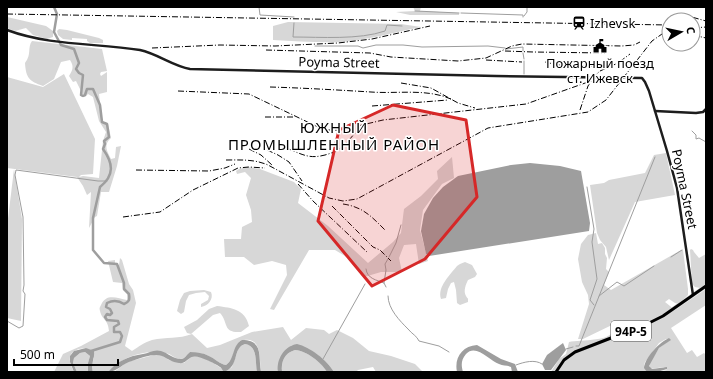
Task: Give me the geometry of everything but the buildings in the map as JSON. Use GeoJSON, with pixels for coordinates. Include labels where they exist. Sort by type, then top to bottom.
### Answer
{"type":"FeatureCollection","features":[{"type":"Feature","properties":{"kind":"main road","name":"Poyma Street"},"geometry":{"type":"LineString","coordinates":[[7,30],[24,36],[56,42],[140,50],[152,53],[186,69],[196,70],[640,78],[644,80],[646,84],[677,188],[693,296]]}},
{"type":"Feature","properties":{"kind":"main road"},"geometry":{"type":"LineString","coordinates":[[655,111],[696,113],[703,112],[706,109]]}},
{"type":"Feature","properties":{"kind":"main road","name":"94Р-5"},"geometry":{"type":"LineString","coordinates":[[556,372],[564,360],[575,352],[647,324],[663,316],[706,286]]}},
{"type":"Feature","properties":{"kind":"highlighted area"},"geometry":{"type":"Polygon","coordinates":[[[393,105],[466,120],[477,197],[425,259],[372,286],[318,221],[339,130],[393,105]]]}},
{"type":"Feature","properties":{"kind":"shaded area"},"geometry":{"type":"Polygon","coordinates":[[[413,7],[421,7],[420,11],[459,13],[459,15],[410,15],[396,12],[415,11],[413,7]]]}},
{"type":"Feature","properties":{"kind":"shaded area"},"geometry":{"type":"Polygon","coordinates":[[[7,17],[46,26],[53,31],[53,37],[47,39],[33,35],[26,28],[16,31],[10,30],[7,28],[7,17]]]}},
{"type":"Feature","properties":{"kind":"shaded area"},"geometry":{"type":"Polygon","coordinates":[[[288,22],[401,24],[421,27],[371,38],[341,42],[273,40],[273,26],[288,22]]]}},
{"type":"Feature","properties":{"kind":"shaded area"},"geometry":{"type":"Polygon","coordinates":[[[59,29],[99,38],[103,40],[103,43],[90,43],[87,39],[63,39],[58,35],[57,31],[59,29]]]}},
{"type":"Feature","properties":{"kind":"shaded area"},"geometry":{"type":"Polygon","coordinates":[[[32,41],[102,49],[107,71],[101,72],[100,74],[101,76],[107,72],[107,92],[99,94],[102,120],[108,124],[111,138],[106,146],[111,159],[115,158],[116,147],[121,146],[109,192],[101,192],[97,216],[89,228],[91,192],[87,195],[77,177],[7,168],[7,77],[43,87],[64,74],[95,139],[93,174],[81,175],[79,177],[99,178],[103,141],[106,132],[99,121],[93,97],[88,94],[85,97],[80,95],[81,91],[76,81],[73,82],[69,76],[72,68],[70,60],[61,62],[54,79],[43,86],[31,80],[27,76],[25,63],[32,41]]]}},
{"type":"Feature","properties":{"kind":"shaded area"},"geometry":{"type":"Polygon","coordinates":[[[666,153],[675,195],[635,202],[609,260],[606,247],[600,240],[597,233],[590,185],[645,173],[654,155],[666,153]]]}},
{"type":"Feature","properties":{"kind":"shaded area"},"geometry":{"type":"Polygon","coordinates":[[[452,157],[454,178],[442,184],[423,210],[420,230],[428,261],[419,264],[416,244],[404,245],[399,258],[402,272],[381,272],[364,277],[350,259],[335,250],[309,250],[274,310],[270,309],[287,275],[286,265],[272,261],[254,265],[244,257],[225,257],[224,239],[241,239],[242,227],[252,222],[251,210],[246,195],[251,178],[245,172],[237,174],[236,171],[239,169],[248,167],[260,169],[294,182],[301,189],[298,203],[328,226],[368,263],[393,242],[401,233],[404,209],[421,196],[438,179],[437,171],[452,157]]]}},
{"type":"Feature","properties":{"kind":"shaded area"},"geometry":{"type":"Polygon","coordinates":[[[530,163],[560,166],[581,171],[590,223],[589,231],[429,256],[426,254],[421,231],[424,214],[433,198],[443,187],[458,176],[511,165],[530,163]]]}},
{"type":"Feature","properties":{"kind":"shaded area"},"geometry":{"type":"Polygon","coordinates":[[[14,169],[22,219],[21,321],[7,318],[7,227],[14,169]]]}},
{"type":"Feature","properties":{"kind":"shaded area"},"geometry":{"type":"Polygon","coordinates":[[[596,233],[598,244],[602,243],[605,248],[607,258],[606,269],[609,272],[604,285],[611,290],[683,250],[688,295],[679,304],[669,299],[665,302],[675,310],[706,289],[706,305],[671,328],[687,353],[692,350],[697,357],[704,353],[706,355],[706,372],[657,372],[667,370],[664,367],[650,369],[649,364],[659,348],[670,340],[666,339],[659,343],[645,362],[644,365],[647,372],[551,372],[559,359],[566,354],[569,342],[598,339],[611,334],[614,330],[614,324],[583,339],[578,339],[589,304],[588,295],[582,282],[578,259],[581,244],[588,235],[596,233]]]}},
{"type":"Feature","properties":{"kind":"shaded area"},"geometry":{"type":"Polygon","coordinates":[[[691,249],[699,258],[706,254],[706,284],[700,288],[695,287],[692,284],[691,249]]]}},
{"type":"Feature","properties":{"kind":"shaded area"},"geometry":{"type":"Polygon","coordinates":[[[120,258],[122,260],[129,284],[133,290],[136,303],[125,346],[132,351],[144,343],[152,340],[182,337],[192,334],[207,348],[220,345],[252,332],[283,327],[291,340],[306,328],[324,330],[329,334],[337,330],[353,338],[369,351],[415,364],[423,372],[376,372],[373,367],[358,370],[356,372],[334,372],[326,362],[316,354],[304,348],[292,345],[282,357],[278,372],[261,372],[260,355],[256,344],[253,341],[247,340],[240,341],[230,361],[226,365],[200,353],[190,352],[185,357],[180,359],[169,354],[153,352],[128,358],[114,366],[108,372],[93,372],[91,367],[94,358],[86,348],[76,350],[71,355],[70,362],[74,372],[54,372],[63,354],[109,331],[100,310],[103,301],[112,297],[127,300],[127,294],[123,290],[122,283],[113,282],[108,261],[115,260],[115,265],[119,265],[120,258]]]}},
{"type":"Feature","properties":{"kind":"shaded area"},"geometry":{"type":"Polygon","coordinates":[[[465,262],[472,265],[477,274],[475,277],[468,280],[466,286],[465,292],[468,302],[460,305],[457,303],[454,282],[451,283],[448,289],[446,298],[441,299],[441,290],[445,281],[457,266],[465,262]]]}},
{"type":"Feature","properties":{"kind":"shaded area"},"geometry":{"type":"Polygon","coordinates":[[[204,290],[211,292],[212,295],[208,304],[201,307],[201,304],[208,300],[209,296],[205,292],[196,293],[189,295],[184,312],[181,314],[177,311],[184,293],[204,290]]]}},
{"type":"Feature","properties":{"kind":"shaded area"},"geometry":{"type":"Polygon","coordinates":[[[217,306],[237,310],[247,320],[249,326],[241,332],[231,331],[228,329],[220,313],[213,315],[191,334],[187,333],[184,327],[197,320],[209,309],[217,306]]]}},
{"type":"Feature","properties":{"kind":"shaded area"},"geometry":{"type":"Polygon","coordinates":[[[669,338],[671,340],[659,348],[649,366],[652,369],[667,367],[667,369],[657,372],[647,372],[644,368],[647,359],[657,346],[669,338]]]}},
{"type":"Feature","properties":{"kind":"shaded area"},"geometry":{"type":"Polygon","coordinates":[[[242,340],[254,343],[257,346],[259,350],[261,372],[257,372],[254,351],[249,345],[245,344],[238,349],[232,366],[224,372],[218,366],[194,356],[184,362],[177,363],[159,355],[151,355],[129,362],[114,371],[108,372],[115,365],[124,360],[156,350],[181,359],[190,352],[200,353],[226,365],[231,359],[237,345],[242,340]]]}},
{"type":"Feature","properties":{"kind":"shaded area"},"geometry":{"type":"Polygon","coordinates":[[[563,343],[566,350],[551,370],[545,370],[542,364],[547,355],[563,343]]]}},
{"type":"Feature","properties":{"kind":"shaded area"},"geometry":{"type":"Polygon","coordinates":[[[245,344],[249,345],[254,351],[257,372],[114,372],[127,362],[154,355],[161,355],[169,360],[184,363],[190,358],[196,356],[205,358],[226,371],[232,367],[239,347],[245,344]]]}},
{"type":"Feature","properties":{"kind":"shaded area"},"geometry":{"type":"Polygon","coordinates":[[[297,344],[318,355],[331,367],[334,372],[327,372],[321,364],[313,358],[304,352],[295,350],[288,353],[284,358],[282,372],[278,372],[278,363],[282,354],[292,345],[297,344]]]}},
{"type":"Feature","properties":{"kind":"shaded area"},"geometry":{"type":"Polygon","coordinates":[[[477,345],[501,359],[515,364],[518,372],[512,372],[511,367],[499,364],[474,350],[466,354],[462,360],[463,372],[457,372],[456,367],[460,354],[463,350],[477,345]]]}},
{"type":"Feature","properties":{"kind":"shaded area"},"geometry":{"type":"Polygon","coordinates":[[[86,348],[94,351],[92,367],[93,372],[88,372],[90,356],[85,352],[80,353],[74,358],[73,363],[77,372],[74,372],[70,362],[70,356],[74,351],[86,348]]]}},
{"type":"Feature","properties":{"kind":"shaded area"},"geometry":{"type":"Polygon","coordinates":[[[295,350],[304,352],[313,358],[321,364],[327,372],[282,372],[284,358],[288,353],[295,350]]]}},
{"type":"Feature","properties":{"kind":"shaded area"},"geometry":{"type":"Polygon","coordinates":[[[85,352],[90,356],[88,372],[77,372],[73,363],[74,358],[80,353],[85,352]]]}},
{"type":"Feature","properties":{"kind":"waterway"},"geometry":{"type":"LineString","coordinates":[[54,7],[57,14],[54,32],[61,45],[74,49],[79,63],[76,69],[83,75],[81,95],[85,95],[87,89],[93,89],[100,105],[102,122],[107,124],[109,137],[104,141],[105,144],[103,149],[109,159],[111,169],[108,178],[100,187],[93,218],[93,250],[104,263],[117,264],[124,283],[124,289],[129,294],[128,302],[124,304],[118,301],[111,301],[107,303],[106,307],[110,309],[112,313],[110,315],[107,314],[105,317],[107,320],[118,321],[119,324],[114,327],[114,332],[120,332],[122,336],[120,342],[91,351]]}},
{"type":"Feature","properties":{"kind":"waterway"},"geometry":{"type":"LineString","coordinates":[[259,7],[260,15],[294,17]]}},
{"type":"Feature","properties":{"kind":"waterway"},"geometry":{"type":"LineString","coordinates":[[524,16],[527,12],[527,7]]}},
{"type":"Feature","properties":{"kind":"waterway"},"geometry":{"type":"LineString","coordinates":[[415,11],[459,13]]}},
{"type":"Feature","properties":{"kind":"waterway"},"geometry":{"type":"LineString","coordinates":[[461,13],[523,15],[523,17]]}},
{"type":"Feature","properties":{"kind":"waterway"},"geometry":{"type":"LineString","coordinates":[[294,23],[293,37],[364,36],[385,31],[387,25],[402,26]]}},
{"type":"Feature","properties":{"kind":"waterway"},"geometry":{"type":"LineString","coordinates":[[315,46],[358,46],[363,48],[376,45],[403,45],[422,47],[488,46],[505,48]]}},
{"type":"Feature","properties":{"kind":"waterway"},"geometry":{"type":"LineString","coordinates":[[506,49],[523,47],[523,51]]}},
{"type":"Feature","properties":{"kind":"waterway"},"geometry":{"type":"LineString","coordinates":[[523,53],[524,59]]}},
{"type":"Feature","properties":{"kind":"waterway"},"geometry":{"type":"LineString","coordinates":[[524,61],[524,74]]}},
{"type":"Feature","properties":{"kind":"waterway"},"geometry":{"type":"LineString","coordinates":[[692,131],[696,135],[696,139],[699,138],[706,142]]}},
{"type":"Feature","properties":{"kind":"waterway"},"geometry":{"type":"LineString","coordinates":[[576,346],[579,346],[655,157]]}},
{"type":"Feature","properties":{"kind":"waterway"},"geometry":{"type":"LineString","coordinates":[[7,321],[19,328],[23,326],[25,294],[23,291],[23,217],[15,175],[16,170],[107,181]]}},
{"type":"Feature","properties":{"kind":"waterway"},"geometry":{"type":"LineString","coordinates":[[587,187],[594,229],[592,242],[597,279],[590,300],[594,305]]}},
{"type":"Feature","properties":{"kind":"waterway"},"geometry":{"type":"LineString","coordinates":[[389,257],[396,243],[401,225]]}},
{"type":"Feature","properties":{"kind":"waterway"},"geometry":{"type":"LineString","coordinates":[[671,257],[682,250]]}},
{"type":"Feature","properties":{"kind":"waterway"},"geometry":{"type":"LineString","coordinates":[[384,283],[386,270],[385,264],[388,259]]}},
{"type":"Feature","properties":{"kind":"waterway"},"geometry":{"type":"LineString","coordinates":[[599,296],[617,282],[624,286],[654,266]]}},
{"type":"Feature","properties":{"kind":"waterway"},"geometry":{"type":"LineString","coordinates":[[366,269],[370,277],[384,283],[386,287]]}},
{"type":"Feature","properties":{"kind":"waterway"},"geometry":{"type":"LineString","coordinates":[[323,359],[365,284]]}},
{"type":"Feature","properties":{"kind":"waterway"},"geometry":{"type":"LineString","coordinates":[[388,296],[390,306],[395,314],[419,341],[439,346],[449,352]]}},
{"type":"Feature","properties":{"kind":"waterway"},"geometry":{"type":"LineString","coordinates":[[566,349],[573,347]]}},
{"type":"Feature","properties":{"kind":"waterway"},"geometry":{"type":"LineString","coordinates":[[516,365],[533,361],[542,364]]}},
{"type":"Feature","properties":{"kind":"railway"},"geometry":{"type":"LineString","coordinates":[[7,14],[661,25]]}},
{"type":"Feature","properties":{"kind":"railway"},"geometry":{"type":"LineString","coordinates":[[701,20],[706,21]]}},
{"type":"Feature","properties":{"kind":"railway"},"geometry":{"type":"LineString","coordinates":[[152,48],[220,45],[275,46],[338,43],[372,39],[430,26]]}},
{"type":"Feature","properties":{"kind":"railway"},"geometry":{"type":"LineString","coordinates":[[701,27],[706,27]]}},
{"type":"Feature","properties":{"kind":"railway"},"geometry":{"type":"LineString","coordinates":[[226,160],[247,160],[263,163],[329,198],[343,201],[357,199],[488,128],[588,112],[606,100],[652,41],[661,35]]}},
{"type":"Feature","properties":{"kind":"railway"},"geometry":{"type":"LineString","coordinates":[[701,37],[706,38]]}},
{"type":"Feature","properties":{"kind":"railway"},"geometry":{"type":"LineString","coordinates":[[266,50],[370,53],[391,57],[458,61],[486,58],[512,46],[522,44],[622,46],[634,45],[640,42]]}},
{"type":"Feature","properties":{"kind":"railway"},"geometry":{"type":"LineString","coordinates":[[505,51],[605,53]]}},
{"type":"Feature","properties":{"kind":"railway"},"geometry":{"type":"LineString","coordinates":[[178,91],[249,94],[318,127],[328,130],[341,130],[383,120],[526,104],[588,82],[600,71],[618,63],[630,54]]}},
{"type":"Feature","properties":{"kind":"railway"},"geometry":{"type":"LineString","coordinates":[[486,60],[522,62]]}},
{"type":"Feature","properties":{"kind":"railway"},"geometry":{"type":"LineString","coordinates":[[545,62],[558,65],[607,67]]}},
{"type":"Feature","properties":{"kind":"railway"},"geometry":{"type":"LineString","coordinates":[[580,110],[588,86],[593,78]]}},
{"type":"Feature","properties":{"kind":"railway"},"geometry":{"type":"LineString","coordinates":[[401,83],[431,88],[458,103],[475,108]]}},
{"type":"Feature","properties":{"kind":"railway"},"geometry":{"type":"LineString","coordinates":[[270,87],[413,92],[433,94],[453,100]]}},
{"type":"Feature","properties":{"kind":"railway"},"geometry":{"type":"LineString","coordinates":[[372,106],[448,100]]}},
{"type":"Feature","properties":{"kind":"railway"},"geometry":{"type":"LineString","coordinates":[[265,117],[295,117]]}},
{"type":"Feature","properties":{"kind":"railway"},"geometry":{"type":"LineString","coordinates":[[289,149],[303,155],[311,156],[320,156],[335,152],[364,126]]}},
{"type":"Feature","properties":{"kind":"railway"},"geometry":{"type":"LineString","coordinates":[[249,149],[261,155],[272,165]]}},
{"type":"Feature","properties":{"kind":"railway"},"geometry":{"type":"LineString","coordinates":[[267,150],[289,162],[302,181]]}},
{"type":"Feature","properties":{"kind":"railway"},"geometry":{"type":"LineString","coordinates":[[136,170],[209,171],[225,168],[235,164]]}},
{"type":"Feature","properties":{"kind":"railway"},"geometry":{"type":"LineString","coordinates":[[123,217],[160,212],[193,190],[238,168],[265,168]]}},
{"type":"Feature","properties":{"kind":"railway"},"geometry":{"type":"LineString","coordinates":[[298,184],[313,201],[367,252]]}},
{"type":"Feature","properties":{"kind":"railway"},"geometry":{"type":"LineString","coordinates":[[343,204],[356,207],[371,216],[385,230]]}},
{"type":"Feature","properties":{"kind":"railway"},"geometry":{"type":"LineString","coordinates":[[332,206],[373,247],[380,250],[391,261]]}},
{"type":"Feature","properties":{"kind":"place","name":"Izhevsk"},"geometry":{"type":"Point","coordinates":[579,23]}},
{"type":"Feature","properties":{"kind":"place","name":"Пожарный поезд ст. Ижевск"},"geometry":{"type":"Point","coordinates":[600,46]}},
{"type":"Feature","properties":{"kind":"district","name":"ЮЖНЫЙ ПРОМЫШЛЕННЫЙ РАЙОН"},"geometry":{"type":"Point","coordinates":[334,136]}}]}
